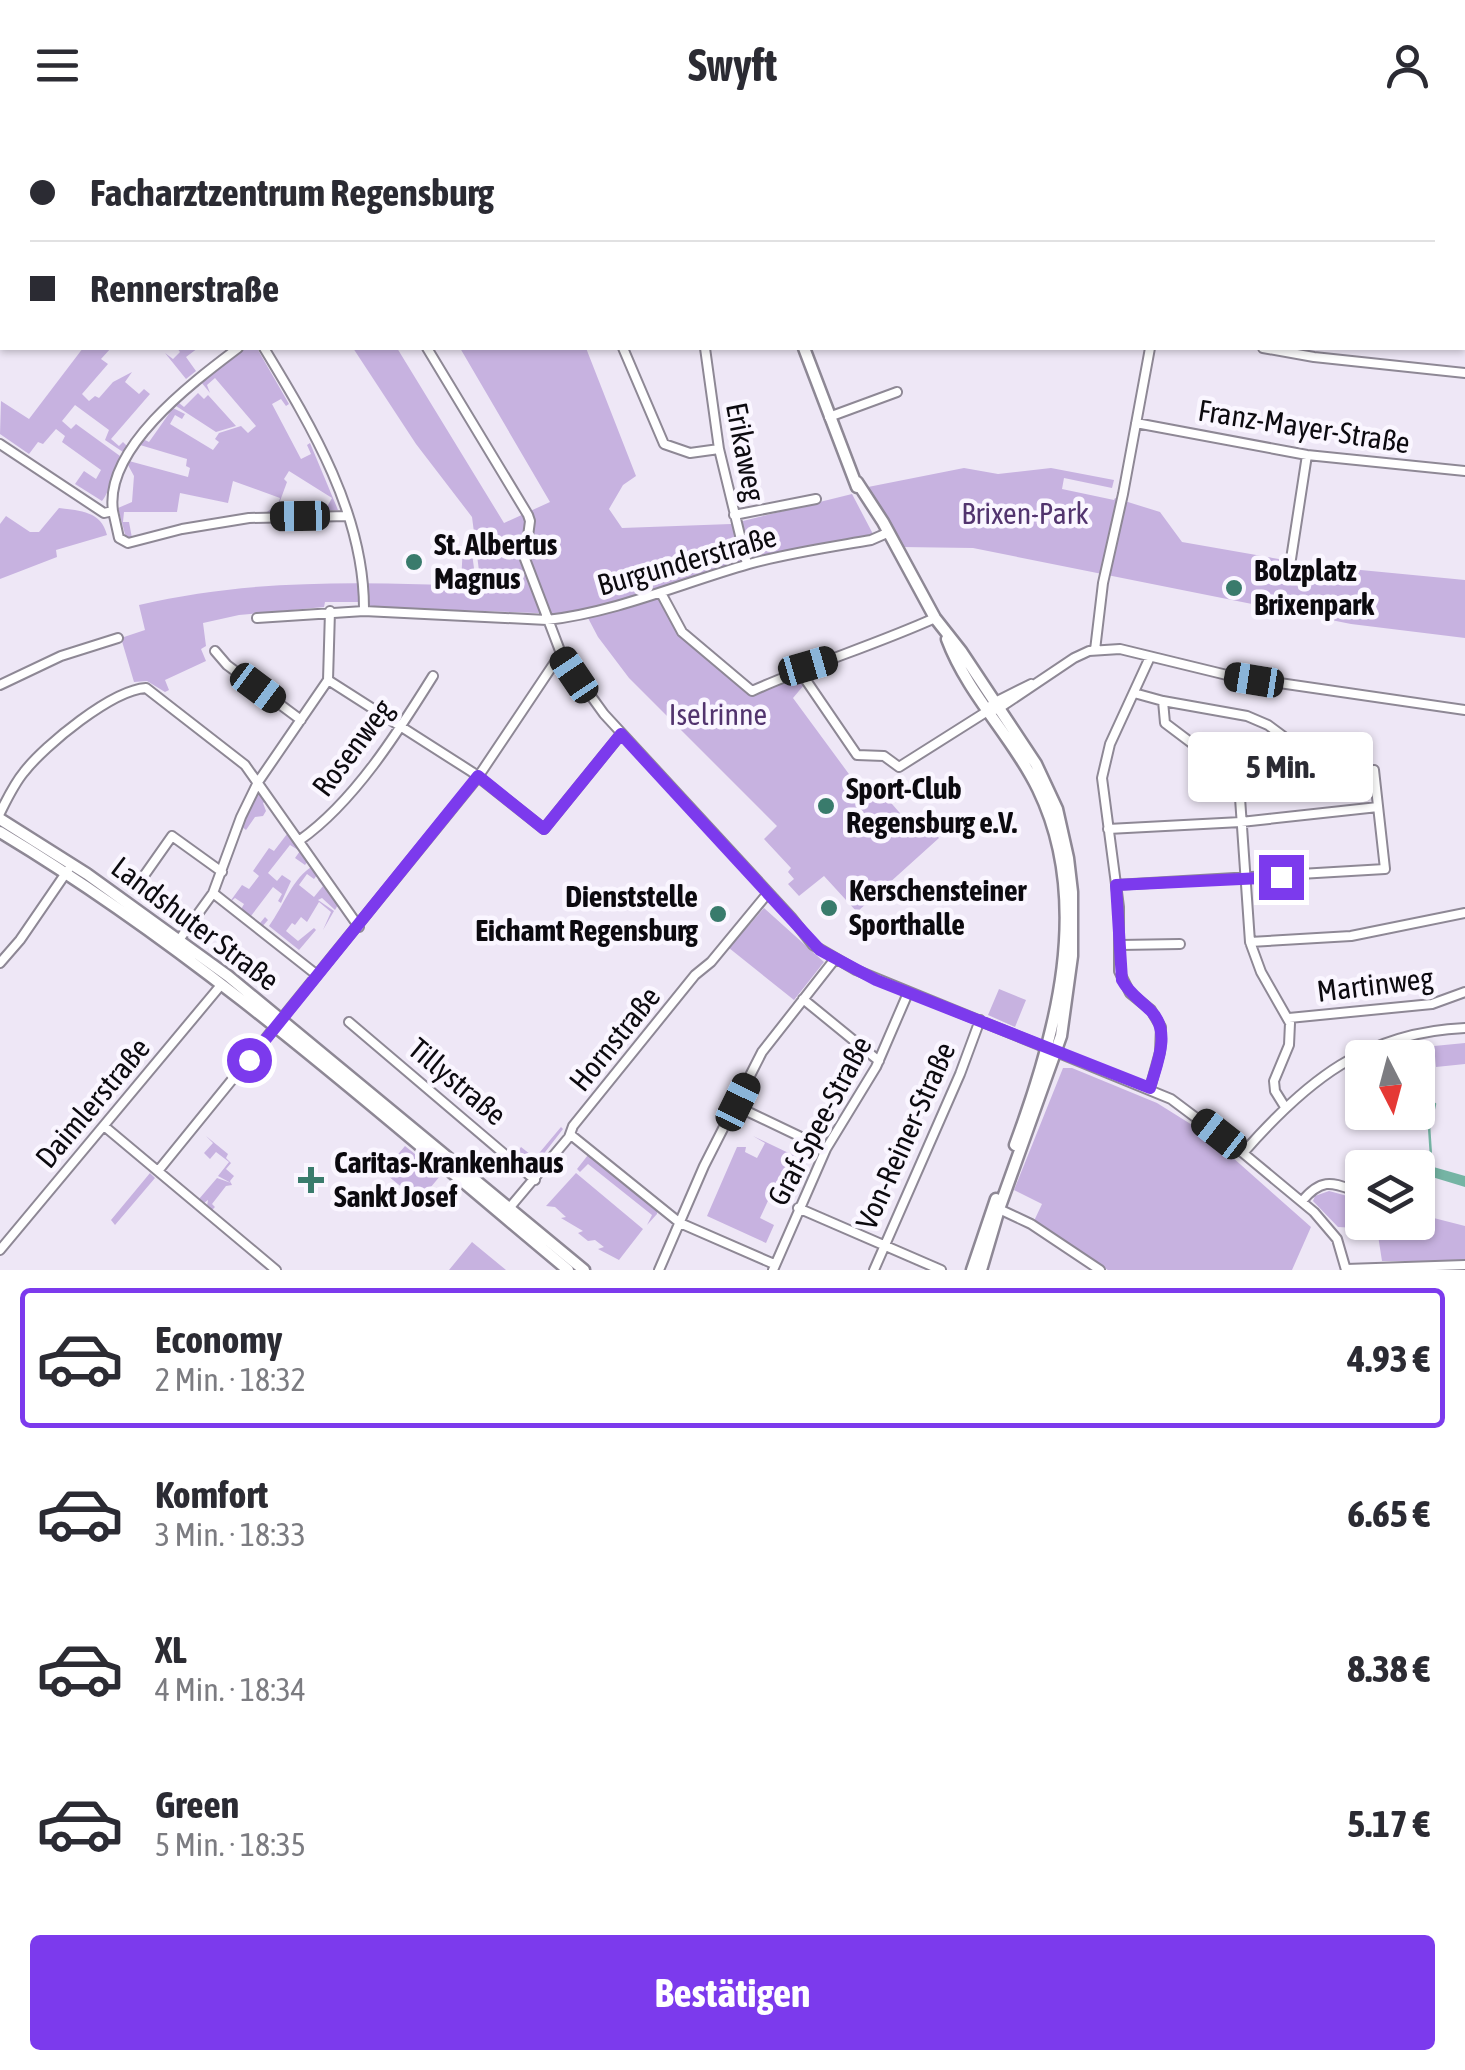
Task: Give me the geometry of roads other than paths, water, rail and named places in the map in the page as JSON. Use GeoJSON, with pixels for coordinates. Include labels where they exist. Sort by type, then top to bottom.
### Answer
{"type":"FeatureCollection","features":[{"type":"Feature","properties":{"kind":"street"},"geometry":{"type":"LineString","coordinates":[[236,350],[171,404],[139,438],[117,476],[113,511],[122,541],[128,543],[250,518],[348,516]]}},
{"type":"Feature","properties":{"kind":"street"},"geometry":{"type":"LineString","coordinates":[[265,350],[320,448],[348,516],[361,558],[364,610]]}},
{"type":"Feature","properties":{"kind":"street"},"geometry":{"type":"LineString","coordinates":[[428,350],[528,515],[525,559],[562,656],[586,694],[813,945],[908,993],[1150,1088],[1195,1114],[1302,1201],[1337,1240],[1346,1269],[1465,1265]]}},
{"type":"Feature","properties":{"kind":"street"},"geometry":{"type":"LineString","coordinates":[[624,350],[664,444],[690,453],[720,449]]}},
{"type":"Feature","properties":{"kind":"street","name":"Erikaweg"},"geometry":{"type":"LineString","coordinates":[[705,350],[720,449],[747,564]]}},
{"type":"Feature","properties":{"kind":"street"},"geometry":{"type":"LineString","coordinates":[[805,350],[864,502],[887,533],[942,629],[954,658],[1047,783],[1068,858],[1072,956],[1053,1049],[982,1270]]}},
{"type":"Feature","properties":{"kind":"street"},"geometry":{"type":"LineString","coordinates":[[1095,650],[1103,584],[1150,350]]}},
{"type":"Feature","properties":{"kind":"street"},"geometry":{"type":"LineString","coordinates":[[1274,350],[1465,373]]}},
{"type":"Feature","properties":{"kind":"street"},"geometry":{"type":"LineString","coordinates":[[829,416],[897,392]]}},
{"type":"Feature","properties":{"kind":"street","name":"Franz-Mayer-Straße"},"geometry":{"type":"LineString","coordinates":[[1136,423],[1307,455],[1465,471]]}},
{"type":"Feature","properties":{"kind":"street"},"geometry":{"type":"LineString","coordinates":[[0,444],[104,514],[113,511]]}},
{"type":"Feature","properties":{"kind":"street"},"geometry":{"type":"LineString","coordinates":[[1291,559],[1307,455]]}},
{"type":"Feature","properties":{"kind":"street"},"geometry":{"type":"LineString","coordinates":[[734,515],[816,499]]}},
{"type":"Feature","properties":{"kind":"street","name":"Burgunderstraße"},"geometry":{"type":"LineString","coordinates":[[257,618],[364,610],[547,620],[661,593],[747,564],[872,540],[887,533]]}},
{"type":"Feature","properties":{"kind":"street"},"geometry":{"type":"LineString","coordinates":[[661,593],[682,632],[752,691],[799,670],[861,651],[935,618]]}},
{"type":"Feature","properties":{"kind":"street"},"geometry":{"type":"LineString","coordinates":[[179,940],[212,893],[240,817],[258,782],[328,680],[330,611]]}},
{"type":"Feature","properties":{"kind":"street"},"geometry":{"type":"LineString","coordinates":[[0,684],[61,656],[118,638]]}},
{"type":"Feature","properties":{"kind":"street"},"geometry":{"type":"LineString","coordinates":[[799,670],[857,755],[884,756],[899,766],[1074,658],[1095,650],[1120,649],[1232,676],[1465,710]]}},
{"type":"Feature","properties":{"kind":"street"},"geometry":{"type":"LineString","coordinates":[[215,651],[227,665],[301,720]]}},
{"type":"Feature","properties":{"kind":"street"},"geometry":{"type":"LineString","coordinates":[[158,1171],[478,776],[562,656]]}},
{"type":"Feature","properties":{"kind":"street"},"geometry":{"type":"LineString","coordinates":[[1150,657],[1110,744],[1102,788],[1116,885],[1119,971],[1124,985],[1151,1010],[1161,1027],[1160,1052],[1150,1088]]}},
{"type":"Feature","properties":{"kind":"street","name":"Rosenweg"},"geometry":{"type":"LineString","coordinates":[[300,840],[331,815],[401,726],[433,676]]}},
{"type":"Feature","properties":{"kind":"street"},"geometry":{"type":"LineString","coordinates":[[328,680],[478,776],[544,829],[621,734]]}},
{"type":"Feature","properties":{"kind":"street"},"geometry":{"type":"LineString","coordinates":[[0,816],[22,774],[47,749],[89,716],[136,689],[146,688],[245,765],[359,927]]}},
{"type":"Feature","properties":{"kind":"street"},"geometry":{"type":"LineString","coordinates":[[1134,693],[1260,721],[1292,742],[1301,755],[1296,766],[1283,772],[1226,769],[1165,723],[1163,701]]}},
{"type":"Feature","properties":{"kind":"street"},"geometry":{"type":"LineString","coordinates":[[1238,768],[1250,942],[1261,972],[1289,1018],[1291,1038],[1274,1081],[1285,1107]]}},
{"type":"Feature","properties":{"kind":"street"},"geometry":{"type":"LineString","coordinates":[[1116,885],[1386,870],[1374,770]]}},
{"type":"Feature","properties":{"kind":"street"},"geometry":{"type":"LineString","coordinates":[[1108,829],[1241,822],[1378,807]]}},
{"type":"Feature","properties":{"kind":"street","name":"Landshuter Straße"},"geometry":{"type":"LineString","coordinates":[[0,816],[277,1025]]}},
{"type":"Feature","properties":{"kind":"street","name":"Landshuter Straße"},"geometry":{"type":"LineString","coordinates":[[0,832],[69,868],[179,940],[506,1212],[584,1270]]}},
{"type":"Feature","properties":{"kind":"street"},"geometry":{"type":"LineString","coordinates":[[141,880],[172,836],[222,872]]}},
{"type":"Feature","properties":{"kind":"street"},"geometry":{"type":"LineString","coordinates":[[0,963],[69,868]]}},
{"type":"Feature","properties":{"kind":"street"},"geometry":{"type":"LineString","coordinates":[[212,893],[317,975]]}},
{"type":"Feature","properties":{"kind":"street","name":"Hornstraße"},"geometry":{"type":"LineString","coordinates":[[506,1212],[572,1135],[571,1129],[695,975],[711,962],[768,893]]}},
{"type":"Feature","properties":{"kind":"street"},"geometry":{"type":"LineString","coordinates":[[1250,942],[1350,936],[1465,913]]}},
{"type":"Feature","properties":{"kind":"street"},"geometry":{"type":"LineString","coordinates":[[1120,945],[1180,944]]}},
{"type":"Feature","properties":{"kind":"street"},"geometry":{"type":"LineString","coordinates":[[659,1270],[762,1052],[835,958]]}},
{"type":"Feature","properties":{"kind":"street","name":"Daimlerstraße"},"geometry":{"type":"LineString","coordinates":[[0,1250],[221,985]]}},
{"type":"Feature","properties":{"kind":"street","name":"Martinweg"},"geometry":{"type":"LineString","coordinates":[[1289,1018],[1432,1004],[1465,992]]}},
{"type":"Feature","properties":{"kind":"street","name":"Graf-Spee-Straße"},"geometry":{"type":"LineString","coordinates":[[774,1267],[826,1149],[879,1061],[908,993]]}},
{"type":"Feature","properties":{"kind":"street"},"geometry":{"type":"LineString","coordinates":[[803,999],[879,1061]]}},
{"type":"Feature","properties":{"kind":"street","name":"Von-Reiner-Straße"},"geometry":{"type":"LineString","coordinates":[[874,1270],[980,1020]]}},
{"type":"Feature","properties":{"kind":"street","name":"Tillystraße"},"geometry":{"type":"LineString","coordinates":[[349,1022],[535,1180]]}},
{"type":"Feature","properties":{"kind":"street"},"geometry":{"type":"LineString","coordinates":[[1244,1152],[1285,1107],[1330,1070],[1378,1045],[1422,1032],[1465,1028]]}},
{"type":"Feature","properties":{"kind":"street"},"geometry":{"type":"LineString","coordinates":[[972,1270],[1053,1049]]}},
{"type":"Feature","properties":{"kind":"street"},"geometry":{"type":"LineString","coordinates":[[736,1106],[826,1149]]}},
{"type":"Feature","properties":{"kind":"street"},"geometry":{"type":"LineString","coordinates":[[104,1126],[276,1270]]}},
{"type":"Feature","properties":{"kind":"street"},"geometry":{"type":"LineString","coordinates":[[572,1135],[680,1223],[774,1267]]}},
{"type":"Feature","properties":{"kind":"street"},"geometry":{"type":"LineString","coordinates":[[1302,1201],[1324,1183],[1345,1189]]}},
{"type":"Feature","properties":{"kind":"street"},"geometry":{"type":"LineString","coordinates":[[798,1208],[941,1270]]}},
{"type":"Feature","properties":{"kind":"street"},"geometry":{"type":"LineString","coordinates":[[999,1209],[1030,1224],[1100,1270]]}},
{"type":"Feature","properties":{"kind":"street","name":"Landshuter Straße"},"geometry":{"type":"LineString","coordinates":[[506,1212],[568,1270]]}},
{"type":"Feature","properties":{"kind":"street"},"geometry":{"type":"LineString","coordinates":[[254,1270],[263,1259]]}},
{"type":"Feature","properties":{"kind":"waterway"},"geometry":{"type":"LineString","coordinates":[[1429,1130],[1431,1150]]}},
{"type":"Feature","properties":{"kind":"place","name":"St. Albertus Magnus"},"geometry":{"type":"Point","coordinates":[414,562]}},
{"type":"Feature","properties":{"kind":"place","name":"Bolzplatz Brixenpark"},"geometry":{"type":"Point","coordinates":[1234,588]}},
{"type":"Feature","properties":{"kind":"place","name":"Sport-Club Regensburg e.V."},"geometry":{"type":"Point","coordinates":[826,806]}},
{"type":"Feature","properties":{"kind":"place","name":"Kerschensteiner Sporthalle"},"geometry":{"type":"Point","coordinates":[829,908]}},
{"type":"Feature","properties":{"kind":"place","name":"Dienststelle Eichamt Regensburg"},"geometry":{"type":"Point","coordinates":[718,914]}},
{"type":"Feature","properties":{"kind":"place","name":"Caritas-Krankenhaus Sankt Josef"},"geometry":{"type":"Point","coordinates":[311,1180]}},
{"type":"Feature","properties":{"kind":"park label","name":"Brixen-Park"},"geometry":{"type":"Point","coordinates":[1025,514]}},
{"type":"Feature","properties":{"kind":"park label","name":"Iselrinne"},"geometry":{"type":"Point","coordinates":[718,715]}}]}
